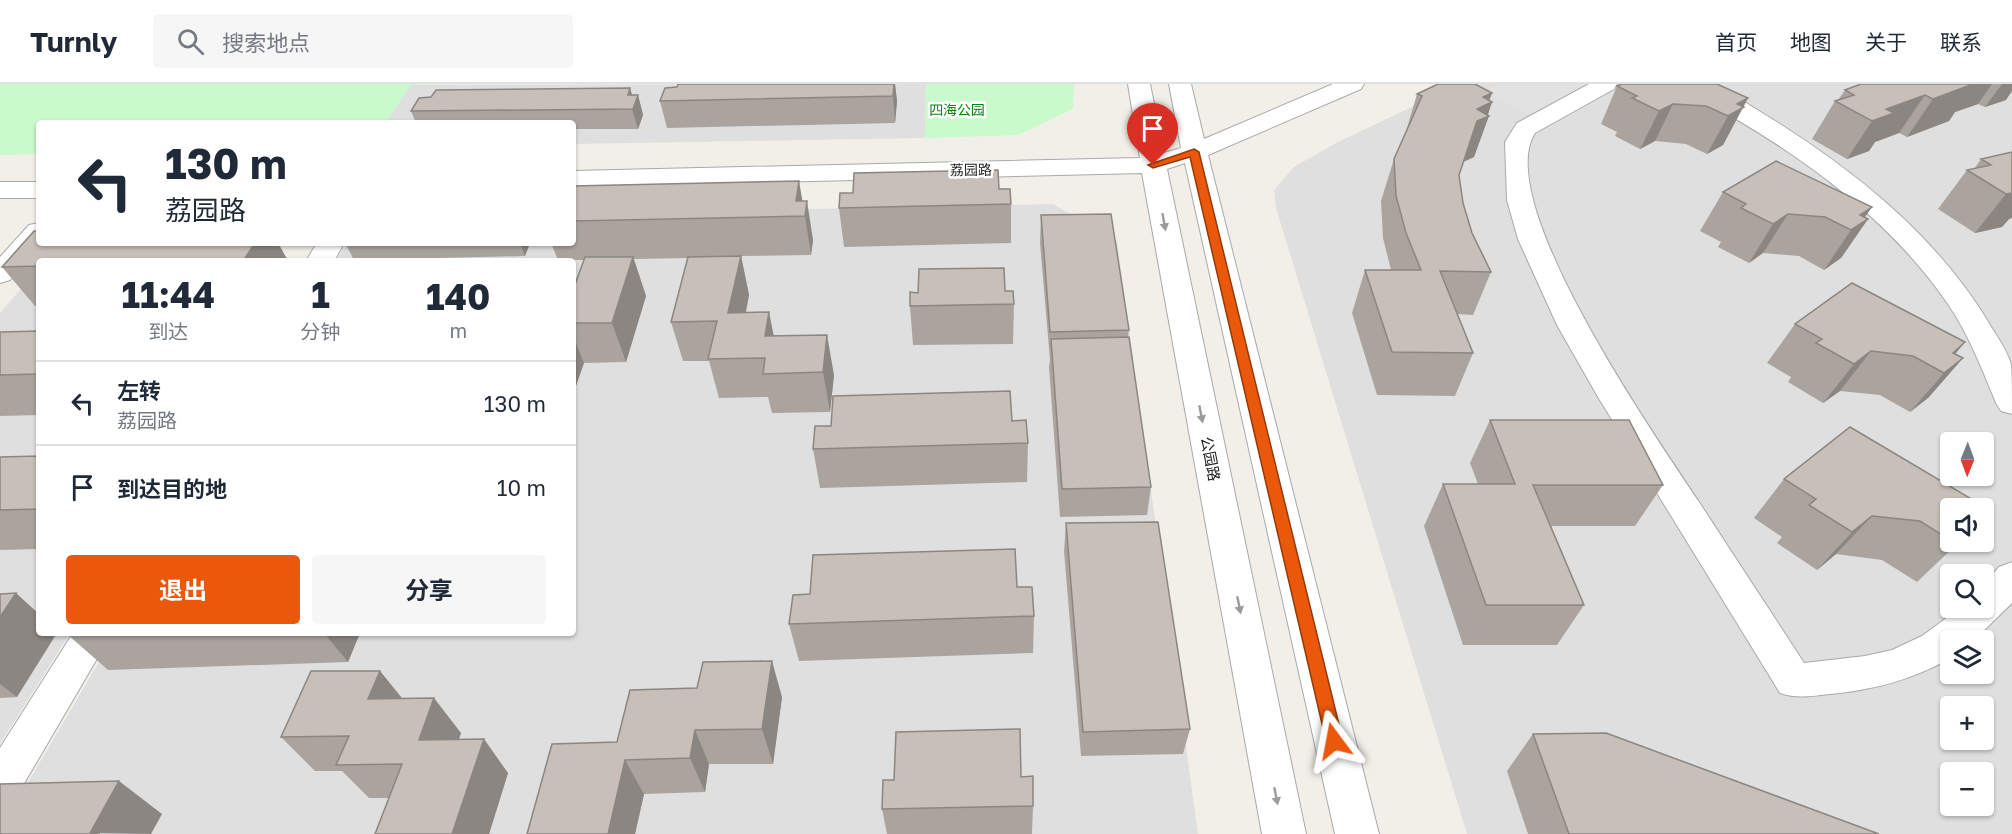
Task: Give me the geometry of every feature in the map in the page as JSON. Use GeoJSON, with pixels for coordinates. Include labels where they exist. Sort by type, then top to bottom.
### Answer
{"type":"FeatureCollection","features":[{"type":"Feature","properties":{"kind":"street","name":"公园路"},"geometry":{"type":"LineString","coordinates":[[1138,84],[1284,834]]}},
{"type":"Feature","properties":{"kind":"street"},"geometry":{"type":"LineString","coordinates":[[1180,84],[1194,152],[1357,834]]}},
{"type":"Feature","properties":{"kind":"street","name":"荔园路"},"geometry":{"type":"LineString","coordinates":[[576,179],[1153,165],[1194,152],[1353,84]]}},
{"type":"Feature","properties":{"kind":"street"},"geometry":{"type":"LineString","coordinates":[[1606,84],[1526,128],[1517,142],[1520,200],[1532,239],[1572,325],[1614,397],[1794,681],[1855,674],[1903,664],[1950,639],[1984,610],[2012,577]]}},
{"type":"Feature","properties":{"kind":"street"},"geometry":{"type":"LineString","coordinates":[[1692,84],[1747,115],[1819,162],[1894,225],[1931,262],[1982,331],[2001,370],[2012,402]]}},
{"type":"Feature","properties":{"kind":"street"},"geometry":{"type":"LineString","coordinates":[[0,190],[36,190]]}},
{"type":"Feature","properties":{"kind":"street"},"geometry":{"type":"LineString","coordinates":[[0,274],[36,234]]}},
{"type":"Feature","properties":{"kind":"street"},"geometry":{"type":"LineString","coordinates":[[0,785],[91,636]]}},
{"type":"Feature","properties":{"kind":"shaded area"},"geometry":{"type":"Polygon","coordinates":[[[926,84],[925,138],[576,144],[576,120],[388,120],[410,85],[926,84]]]}},
{"type":"Feature","properties":{"kind":"shaded area"},"geometry":{"type":"Polygon","coordinates":[[[1460,84],[2012,84],[2012,834],[1467,834],[1276,208],[1274,190],[1294,167],[1336,143],[1460,84]]]}},
{"type":"Feature","properties":{"kind":"shaded area"},"geometry":{"type":"Polygon","coordinates":[[[1500,84],[1590,84],[1531,115],[1484,92],[1500,84]]]}},
{"type":"Feature","properties":{"kind":"shaded area"},"geometry":{"type":"Polygon","coordinates":[[[1053,204],[1117,241],[1198,834],[0,834],[0,830],[114,636],[576,636],[576,258],[338,258],[345,246],[576,246],[576,214],[1053,204]]]}},
{"type":"Feature","properties":{"kind":"shaded area"},"geometry":{"type":"Polygon","coordinates":[[[36,271],[36,636],[68,636],[0,744],[0,313],[36,271]]]}},
{"type":"Feature","properties":{"kind":"green space"},"geometry":{"type":"Polygon","coordinates":[[[0,84],[463,84],[410,85],[388,120],[36,120],[36,154],[0,155],[0,84]]]}},
{"type":"Feature","properties":{"kind":"green space","name":"四海公园"},"geometry":{"type":"Polygon","coordinates":[[[926,84],[1074,84],[1073,109],[1018,135],[925,138],[926,84]]]}},
{"type":"Feature","properties":{"kind":"building"},"geometry":{"type":"Polygon","coordinates":[[[678,84],[894,84],[893,96],[660,101],[665,88],[677,87],[678,84]]]}},
{"type":"Feature","properties":{"kind":"building"},"geometry":{"type":"Polygon","coordinates":[[[1438,84],[1475,84],[1492,93],[1483,97],[1492,102],[1477,109],[1489,116],[1477,121],[1459,175],[1463,203],[1472,233],[1491,272],[1440,271],[1473,353],[1392,352],[1365,270],[1421,270],[1406,233],[1396,196],[1394,159],[1422,96],[1417,94],[1438,84]]]}},
{"type":"Feature","properties":{"kind":"building"},"geometry":{"type":"Polygon","coordinates":[[[1622,84],[1717,84],[1748,98],[1737,104],[1744,107],[1728,116],[1706,106],[1673,104],[1659,111],[1632,98],[1637,96],[1617,86],[1622,84]]]}},
{"type":"Feature","properties":{"kind":"building"},"geometry":{"type":"Polygon","coordinates":[[[1861,84],[1973,84],[1933,99],[1925,95],[1886,109],[1894,113],[1872,121],[1835,101],[1854,95],[1845,90],[1861,84]]]}},
{"type":"Feature","properties":{"kind":"building"},"geometry":{"type":"Polygon","coordinates":[[[630,88],[628,95],[638,95],[633,109],[411,111],[419,98],[431,97],[436,90],[630,88]]]}},
{"type":"Feature","properties":{"kind":"building"},"geometry":{"type":"Polygon","coordinates":[[[2012,152],[2012,193],[2006,194],[1967,170],[1991,165],[1981,159],[2012,152]]]}},
{"type":"Feature","properties":{"kind":"building"},"geometry":{"type":"Polygon","coordinates":[[[1776,161],[1872,207],[1860,215],[1868,219],[1851,230],[1825,217],[1788,214],[1773,224],[1741,208],[1746,204],[1723,192],[1776,161]]]}},
{"type":"Feature","properties":{"kind":"building"},"geometry":{"type":"Polygon","coordinates":[[[998,170],[999,189],[1010,189],[1011,204],[839,208],[840,193],[853,193],[854,173],[998,170]]]}},
{"type":"Feature","properties":{"kind":"building"},"geometry":{"type":"Polygon","coordinates":[[[799,181],[796,201],[807,201],[805,216],[576,221],[576,186],[799,181]]]}},
{"type":"Feature","properties":{"kind":"building"},"geometry":{"type":"Polygon","coordinates":[[[1111,214],[1129,330],[1050,332],[1041,215],[1111,214]]]}},
{"type":"Feature","properties":{"kind":"building"},"geometry":{"type":"Polygon","coordinates":[[[34,231],[36,231],[36,246],[253,246],[245,258],[36,258],[36,266],[2,267],[34,231]]]}},
{"type":"Feature","properties":{"kind":"building"},"geometry":{"type":"Polygon","coordinates":[[[741,256],[728,313],[769,312],[765,336],[827,335],[823,372],[763,374],[765,358],[708,359],[717,321],[671,322],[688,257],[741,256]]]}},
{"type":"Feature","properties":{"kind":"building"},"geometry":{"type":"Polygon","coordinates":[[[585,257],[633,257],[612,323],[576,323],[576,282],[585,257]]]}},
{"type":"Feature","properties":{"kind":"building"},"geometry":{"type":"Polygon","coordinates":[[[1004,268],[1005,291],[1013,291],[1014,304],[910,306],[910,292],[918,293],[919,269],[1004,268]]]}},
{"type":"Feature","properties":{"kind":"building"},"geometry":{"type":"Polygon","coordinates":[[[1852,283],[1965,342],[1953,353],[1963,358],[1944,373],[1913,356],[1871,351],[1854,364],[1816,343],[1822,339],[1795,324],[1852,283]]]}},
{"type":"Feature","properties":{"kind":"building"},"geometry":{"type":"Polygon","coordinates":[[[36,331],[36,374],[0,375],[0,332],[36,331]]]}},
{"type":"Feature","properties":{"kind":"building"},"geometry":{"type":"Polygon","coordinates":[[[1129,337],[1151,487],[1062,489],[1051,339],[1129,337]]]}},
{"type":"Feature","properties":{"kind":"building"},"geometry":{"type":"Polygon","coordinates":[[[1010,391],[1012,421],[1026,420],[1028,443],[813,449],[815,426],[831,426],[833,396],[1010,391]]]}},
{"type":"Feature","properties":{"kind":"building"},"geometry":{"type":"Polygon","coordinates":[[[1490,420],[1629,420],[1663,485],[1533,485],[1584,605],[1486,605],[1443,484],[1515,484],[1490,420]]]}},
{"type":"Feature","properties":{"kind":"building"},"geometry":{"type":"Polygon","coordinates":[[[1850,427],[1940,480],[1940,486],[1950,486],[1970,498],[1940,498],[1940,534],[1920,521],[1872,516],[1852,532],[1809,505],[1816,499],[1784,479],[1850,427]]]}},
{"type":"Feature","properties":{"kind":"building"},"geometry":{"type":"Polygon","coordinates":[[[36,456],[36,509],[0,510],[0,457],[36,456]]]}},
{"type":"Feature","properties":{"kind":"building"},"geometry":{"type":"Polygon","coordinates":[[[1158,522],[1190,729],[1083,732],[1066,523],[1158,522]]]}},
{"type":"Feature","properties":{"kind":"building"},"geometry":{"type":"Polygon","coordinates":[[[1015,549],[1017,587],[1032,587],[1034,616],[789,624],[793,595],[810,594],[813,555],[1015,549]]]}},
{"type":"Feature","properties":{"kind":"building"},"geometry":{"type":"Polygon","coordinates":[[[16,593],[0,617],[0,594],[16,593]]]}},
{"type":"Feature","properties":{"kind":"building"},"geometry":{"type":"Polygon","coordinates":[[[772,661],[762,729],[695,730],[690,758],[625,760],[608,834],[527,834],[552,744],[617,742],[630,690],[697,688],[703,662],[772,661]]]}},
{"type":"Feature","properties":{"kind":"building"},"geometry":{"type":"Polygon","coordinates":[[[311,671],[380,671],[368,699],[434,698],[419,740],[484,739],[452,834],[375,834],[402,764],[336,765],[349,736],[281,737],[311,671]]]}},
{"type":"Feature","properties":{"kind":"building"},"geometry":{"type":"Polygon","coordinates":[[[1020,729],[1021,777],[1033,776],[1033,806],[882,809],[883,780],[894,780],[896,732],[1020,729]]]}},
{"type":"Feature","properties":{"kind":"building"},"geometry":{"type":"Polygon","coordinates":[[[1606,733],[1879,834],[1569,834],[1533,734],[1606,733]]]}},
{"type":"Feature","properties":{"kind":"building"},"geometry":{"type":"Polygon","coordinates":[[[119,781],[90,833],[100,834],[0,834],[0,784],[119,781]]]}},
{"type":"Feature","properties":{"kind":"route"},"geometry":{"type":"LineString","coordinates":[[1153,165],[1194,152],[1334,741]]}}]}
